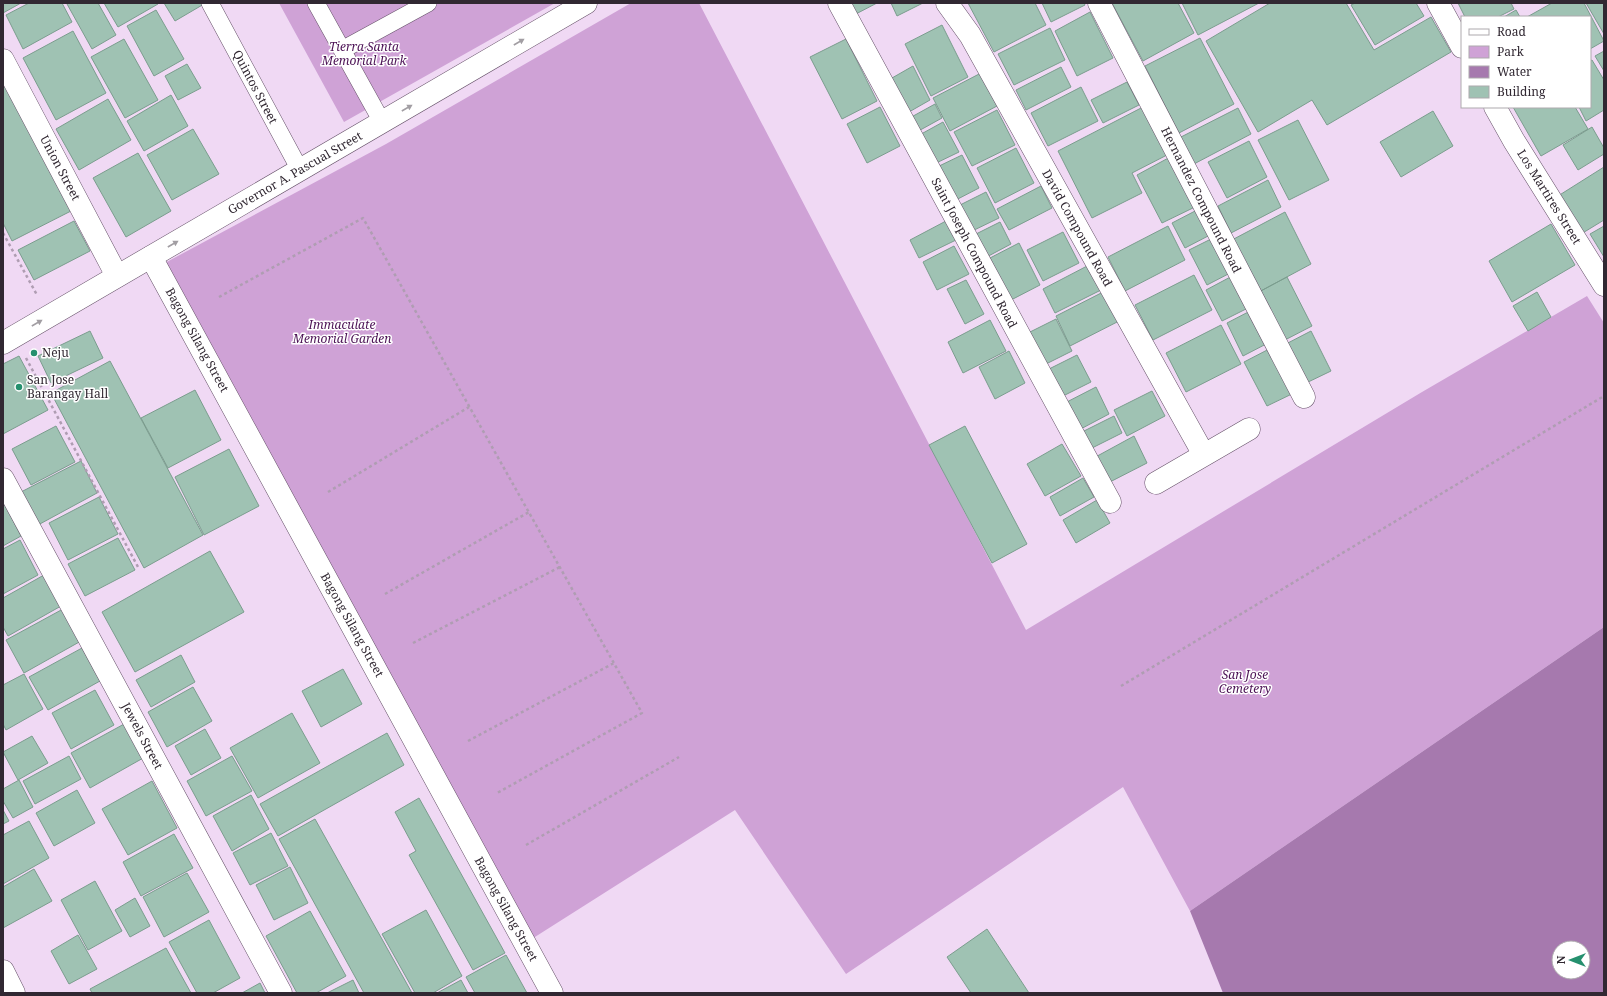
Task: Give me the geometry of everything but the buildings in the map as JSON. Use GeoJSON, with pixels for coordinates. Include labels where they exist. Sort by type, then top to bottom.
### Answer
{"type":"FeatureCollection","features":[{"type":"Feature","properties":{"kind":"street","name":"Governor A. Pascual Street"},"geometry":{"type":"LineString","coordinates":[[13,347],[117,276],[586,3]]}},
{"type":"Feature","properties":{"kind":"street","name":"Saint Joseph Compound Road"},"geometry":{"type":"LineString","coordinates":[[839,3],[1110,502]]}},
{"type":"Feature","properties":{"kind":"street","name":"David Compound Road"},"geometry":{"type":"LineString","coordinates":[[947,3],[970,35],[1204,455]]}},
{"type":"Feature","properties":{"kind":"street","name":"Hernandez Compound Road"},"geometry":{"type":"LineString","coordinates":[[1099,3],[1304,397]]}},
{"type":"Feature","properties":{"kind":"street"},"geometry":{"type":"LineString","coordinates":[[1438,3],[1461,45]]}},
{"type":"Feature","properties":{"kind":"street","name":"Union Street"},"geometry":{"type":"LineString","coordinates":[[3,60],[117,276]]}},
{"type":"Feature","properties":{"kind":"street","name":"Los Martires Street"},"geometry":{"type":"LineString","coordinates":[[1496,108],[1514,142],[1604,285]]}},
{"type":"Feature","properties":{"kind":"street","name":"Bagong Silang Street"},"geometry":{"type":"LineString","coordinates":[[151,256],[552,993]]}},
{"type":"Feature","properties":{"kind":"street"},"geometry":{"type":"LineString","coordinates":[[1156,482],[1249,429]]}},
{"type":"Feature","properties":{"kind":"street","name":"Jewels Street"},"geometry":{"type":"LineString","coordinates":[[3,479],[281,993]]}},
{"type":"Feature","properties":{"kind":"street"},"geometry":{"type":"LineString","coordinates":[[3,971],[14,993]]}},
{"type":"Feature","properties":{"kind":"lane","name":"Quintos Street"},"geometry":{"type":"LineString","coordinates":[[210,3],[300,170]]}},
{"type":"Feature","properties":{"kind":"lane"},"geometry":{"type":"LineString","coordinates":[[316,3],[382,122]]}},
{"type":"Feature","properties":{"kind":"lane"},"geometry":{"type":"LineString","coordinates":[[342,50],[428,3]]}},
{"type":"Feature","properties":{"kind":"path"},"geometry":{"type":"LineString","coordinates":[[219,297],[363,218],[614,663],[642,714],[497,793]]}},
{"type":"Feature","properties":{"kind":"path"},"geometry":{"type":"LineString","coordinates":[[3,233],[37,296]]}},
{"type":"Feature","properties":{"kind":"path"},"geometry":{"type":"LineString","coordinates":[[13,347],[138,567]]}},
{"type":"Feature","properties":{"kind":"path"},"geometry":{"type":"LineString","coordinates":[[1121,686],[1604,396]]}},
{"type":"Feature","properties":{"kind":"path"},"geometry":{"type":"LineString","coordinates":[[328,492],[469,407]]}},
{"type":"Feature","properties":{"kind":"path"},"geometry":{"type":"LineString","coordinates":[[385,594],[528,512]]}},
{"type":"Feature","properties":{"kind":"path"},"geometry":{"type":"LineString","coordinates":[[413,643],[560,567]]}},
{"type":"Feature","properties":{"kind":"path"},"geometry":{"type":"LineString","coordinates":[[468,741],[614,663]]}},
{"type":"Feature","properties":{"kind":"path"},"geometry":{"type":"LineString","coordinates":[[526,845],[679,757]]}},
{"type":"Feature","properties":{"kind":"green space","name":"Tierra Santa Memorial Park"},"geometry":{"type":"Polygon","coordinates":[[[279,3],[555,3],[344,122],[279,3]]]}},
{"type":"Feature","properties":{"kind":"green space"},"geometry":{"type":"Polygon","coordinates":[[[631,3],[699,3],[1026,630],[1422,392],[1587,296],[1604,323],[1604,627],[1190,911],[1123,787],[846,974],[735,810],[527,942],[163,264],[386,144],[631,3]]]}},
{"type":"Feature","properties":{"kind":"water"},"geometry":{"type":"Polygon","coordinates":[[[1604,627],[1604,993],[1223,993],[1190,911],[1604,627]]]}},
{"type":"Feature","properties":{"kind":"place","name":"Neju"},"geometry":{"type":"Point","coordinates":[34,353]}},
{"type":"Feature","properties":{"kind":"place","name":"San Jose Barangay Hall"},"geometry":{"type":"Point","coordinates":[19,387]}},
{"type":"Feature","properties":{"kind":"park label","name":"Immaculate Memorial Garden"},"geometry":{"type":"Point","coordinates":[342,332]}},
{"type":"Feature","properties":{"kind":"park label","name":"San Jose Cemetery"},"geometry":{"type":"Point","coordinates":[1245,682]}}]}
